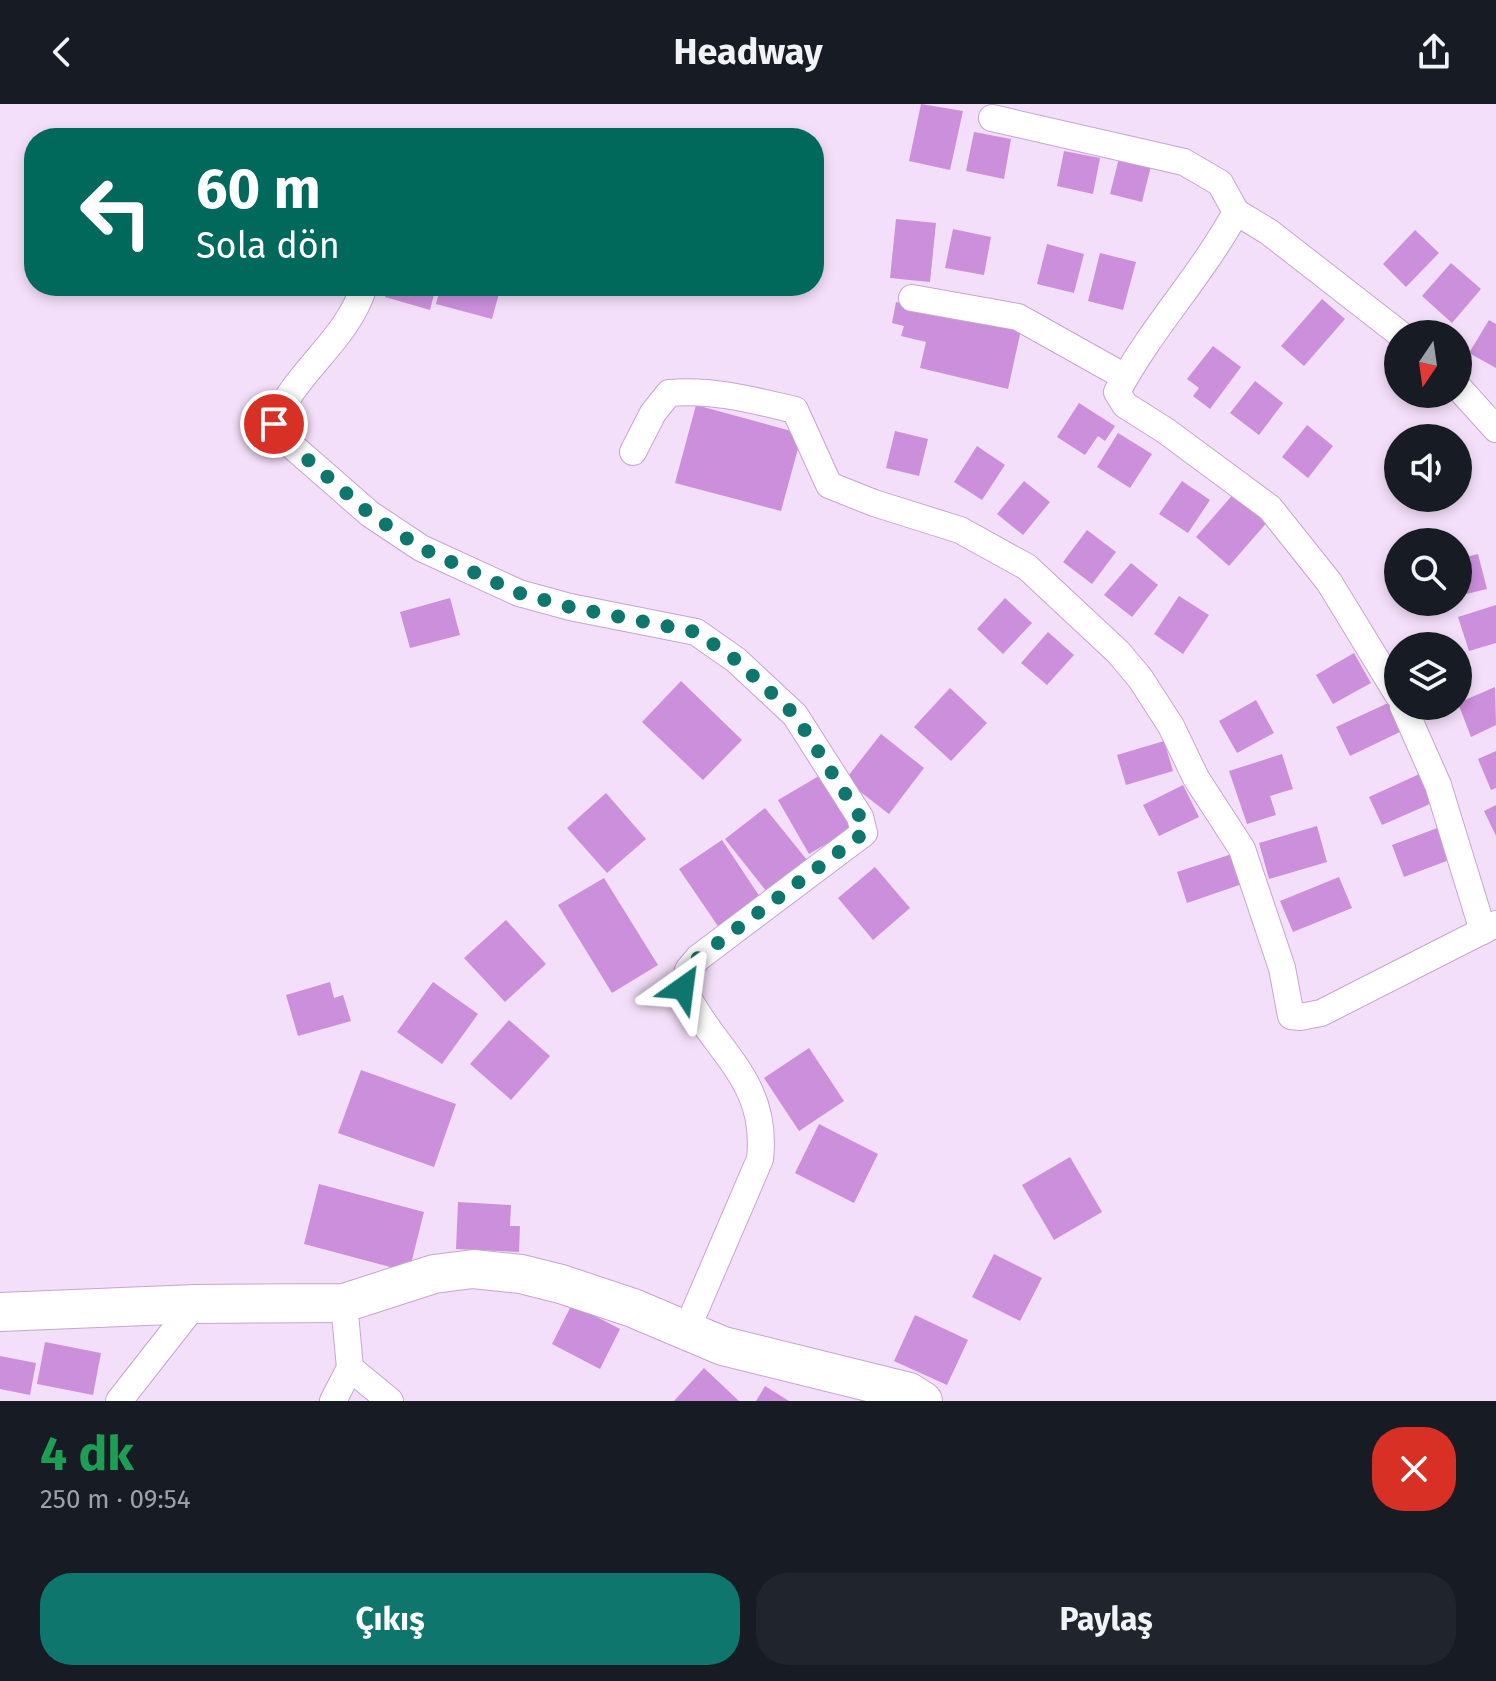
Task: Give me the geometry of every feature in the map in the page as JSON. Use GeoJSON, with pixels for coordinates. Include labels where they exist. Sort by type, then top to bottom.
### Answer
{"type":"FeatureCollection","features":[{"type":"Feature","properties":{"kind":"street"},"geometry":{"type":"LineString","coordinates":[[992,118],[1184,162],[1220,183],[1236,212],[1269,232],[1384,322]]}},
{"type":"Feature","properties":{"kind":"street"},"geometry":{"type":"LineString","coordinates":[[1236,212],[1222,238],[1117,392],[1125,405],[1166,431],[1270,508],[1329,582],[1384,672]]}},
{"type":"Feature","properties":{"kind":"street"},"geometry":{"type":"LineString","coordinates":[[359,296],[345,326],[282,405],[274,424],[283,438],[370,514],[421,548],[519,593],[570,607],[696,632],[736,660],[795,715],[860,817],[864,833],[698,958],[688,970],[683,988],[706,1027],[748,1085],[758,1108],[763,1136],[760,1159],[687,1329]]}},
{"type":"Feature","properties":{"kind":"street"},"geometry":{"type":"LineString","coordinates":[[912,298],[1018,317],[1125,377]]}},
{"type":"Feature","properties":{"kind":"street"},"geometry":{"type":"LineString","coordinates":[[633,452],[653,413],[669,393],[695,391],[795,410],[829,485],[874,503],[960,530],[1027,567],[1118,652],[1140,678],[1171,726],[1196,778],[1242,849],[1282,968],[1291,1016],[1321,1013],[1490,928],[1438,785],[1409,720]]}},
{"type":"Feature","properties":{"kind":"street"},"geometry":{"type":"LineString","coordinates":[[1472,402],[1496,429]]}},
{"type":"Feature","properties":{"kind":"street"},"geometry":{"type":"LineString","coordinates":[[0,1312],[195,1304],[344,1303],[434,1274],[473,1269],[521,1274],[561,1284],[687,1329],[723,1346],[909,1392],[923,1401]]}},
{"type":"Feature","properties":{"kind":"street"},"geometry":{"type":"LineString","coordinates":[[333,1401],[350,1368],[344,1303]]}},
{"type":"Feature","properties":{"kind":"street"},"geometry":{"type":"LineString","coordinates":[[119,1401],[195,1304]]}},
{"type":"Feature","properties":{"kind":"street"},"geometry":{"type":"LineString","coordinates":[[350,1368],[390,1401]]}},
{"type":"Feature","properties":{"kind":"building"},"geometry":{"type":"Polygon","coordinates":[[[921,104],[963,111],[950,170],[909,161],[921,104]]]}},
{"type":"Feature","properties":{"kind":"building"},"geometry":{"type":"Polygon","coordinates":[[[974,132],[1011,139],[1004,179],[966,171],[974,132]]]}},
{"type":"Feature","properties":{"kind":"building"},"geometry":{"type":"Polygon","coordinates":[[[1121,150],[1153,158],[1142,202],[1110,194],[1121,150]]]}},
{"type":"Feature","properties":{"kind":"building"},"geometry":{"type":"Polygon","coordinates":[[[1064,151],[1100,158],[1093,194],[1057,186],[1064,151]]]}},
{"type":"Feature","properties":{"kind":"building"},"geometry":{"type":"Polygon","coordinates":[[[896,219],[936,223],[930,282],[890,278],[896,219]]]}},
{"type":"Feature","properties":{"kind":"building"},"geometry":{"type":"Polygon","coordinates":[[[953,229],[991,237],[984,275],[945,268],[953,229]]]}},
{"type":"Feature","properties":{"kind":"building"},"geometry":{"type":"Polygon","coordinates":[[[1415,230],[1439,253],[1406,287],[1383,264],[1415,230]]]}},
{"type":"Feature","properties":{"kind":"building"},"geometry":{"type":"Polygon","coordinates":[[[1047,244],[1084,254],[1074,293],[1037,284],[1047,244]]]}},
{"type":"Feature","properties":{"kind":"building"},"geometry":{"type":"Polygon","coordinates":[[[1100,253],[1136,262],[1123,310],[1088,301],[1100,253]]]}},
{"type":"Feature","properties":{"kind":"building"},"geometry":{"type":"Polygon","coordinates":[[[1451,263],[1481,289],[1455,320],[1449,320],[1422,296],[1451,263]]]}},
{"type":"Feature","properties":{"kind":"building"},"geometry":{"type":"Polygon","coordinates":[[[385,296],[434,296],[430,310],[385,296]]]}},
{"type":"Feature","properties":{"kind":"building"},"geometry":{"type":"Polygon","coordinates":[[[438,296],[498,296],[492,319],[436,304],[438,296]]]}},
{"type":"Feature","properties":{"kind":"building"},"geometry":{"type":"Polygon","coordinates":[[[1322,299],[1345,319],[1304,366],[1281,346],[1322,299]]]}},
{"type":"Feature","properties":{"kind":"building"},"geometry":{"type":"Polygon","coordinates":[[[896,302],[1021,330],[1008,389],[920,368],[926,342],[901,336],[904,326],[892,323],[896,302]]]}},
{"type":"Feature","properties":{"kind":"building"},"geometry":{"type":"Polygon","coordinates":[[[1489,320],[1496,324],[1496,368],[1472,355],[1472,348],[1489,320]]]}},
{"type":"Feature","properties":{"kind":"building"},"geometry":{"type":"Polygon","coordinates":[[[1213,346],[1241,367],[1210,409],[1193,396],[1199,388],[1187,379],[1213,346]]]}},
{"type":"Feature","properties":{"kind":"building"},"geometry":{"type":"Polygon","coordinates":[[[1255,381],[1283,403],[1259,435],[1230,413],[1255,381]]]}},
{"type":"Feature","properties":{"kind":"building"},"geometry":{"type":"Polygon","coordinates":[[[1079,403],[1115,426],[1105,441],[1098,436],[1085,455],[1057,437],[1079,403]]]}},
{"type":"Feature","properties":{"kind":"building"},"geometry":{"type":"Polygon","coordinates":[[[696,405],[802,434],[781,511],[675,483],[696,405]]]}},
{"type":"Feature","properties":{"kind":"building"},"geometry":{"type":"Polygon","coordinates":[[[1307,425],[1333,446],[1308,478],[1282,457],[1307,425]]]}},
{"type":"Feature","properties":{"kind":"building"},"geometry":{"type":"Polygon","coordinates":[[[895,431],[928,439],[919,476],[886,468],[895,431]]]}},
{"type":"Feature","properties":{"kind":"building"},"geometry":{"type":"Polygon","coordinates":[[[1118,433],[1152,454],[1130,488],[1097,467],[1118,433]]]}},
{"type":"Feature","properties":{"kind":"building"},"geometry":{"type":"Polygon","coordinates":[[[977,446],[1005,465],[982,500],[954,482],[977,446]]]}},
{"type":"Feature","properties":{"kind":"building"},"geometry":{"type":"Polygon","coordinates":[[[1024,481],[1050,502],[1023,535],[997,514],[1024,481]]]}},
{"type":"Feature","properties":{"kind":"building"},"geometry":{"type":"Polygon","coordinates":[[[1182,481],[1210,500],[1188,533],[1159,514],[1182,481]]]}},
{"type":"Feature","properties":{"kind":"building"},"geometry":{"type":"Polygon","coordinates":[[[1236,491],[1269,520],[1229,566],[1196,537],[1236,491]]]}},
{"type":"Feature","properties":{"kind":"building"},"geometry":{"type":"Polygon","coordinates":[[[1087,530],[1116,552],[1092,584],[1063,562],[1087,530]]]}},
{"type":"Feature","properties":{"kind":"building"},"geometry":{"type":"Polygon","coordinates":[[[1478,554],[1487,589],[1472,593],[1472,556],[1478,554]]]}},
{"type":"Feature","properties":{"kind":"building"},"geometry":{"type":"Polygon","coordinates":[[[1131,563],[1158,585],[1132,617],[1104,595],[1131,563]]]}},
{"type":"Feature","properties":{"kind":"building"},"geometry":{"type":"Polygon","coordinates":[[[1179,596],[1209,615],[1183,654],[1154,634],[1179,596]]]}},
{"type":"Feature","properties":{"kind":"building"},"geometry":{"type":"Polygon","coordinates":[[[450,598],[460,635],[410,648],[400,612],[450,598]]]}},
{"type":"Feature","properties":{"kind":"building"},"geometry":{"type":"Polygon","coordinates":[[[1005,598],[1032,623],[1003,654],[977,629],[1005,598]]]}},
{"type":"Feature","properties":{"kind":"building"},"geometry":{"type":"Polygon","coordinates":[[[1496,605],[1496,643],[1472,650],[1472,632],[1463,632],[1458,617],[1472,616],[1472,613],[1496,605]]]}},
{"type":"Feature","properties":{"kind":"building"},"geometry":{"type":"Polygon","coordinates":[[[1048,632],[1074,655],[1047,685],[1021,663],[1048,632]]]}},
{"type":"Feature","properties":{"kind":"building"},"geometry":{"type":"Polygon","coordinates":[[[1354,653],[1371,683],[1333,704],[1316,675],[1354,653]]]}},
{"type":"Feature","properties":{"kind":"building"},"geometry":{"type":"Polygon","coordinates":[[[681,681],[742,740],[703,780],[642,722],[681,681]]]}},
{"type":"Feature","properties":{"kind":"building"},"geometry":{"type":"Polygon","coordinates":[[[1495,687],[1496,725],[1471,737],[1464,720],[1472,720],[1472,697],[1495,687]]]}},
{"type":"Feature","properties":{"kind":"building"},"geometry":{"type":"Polygon","coordinates":[[[950,688],[987,723],[951,761],[914,727],[950,688]]]}},
{"type":"Feature","properties":{"kind":"building"},"geometry":{"type":"Polygon","coordinates":[[[1256,700],[1274,733],[1237,753],[1219,721],[1256,700]]]}},
{"type":"Feature","properties":{"kind":"building"},"geometry":{"type":"Polygon","coordinates":[[[1384,705],[1384,720],[1396,720],[1402,731],[1350,756],[1336,727],[1384,705]]]}},
{"type":"Feature","properties":{"kind":"building"},"geometry":{"type":"Polygon","coordinates":[[[881,734],[924,768],[889,814],[845,780],[881,734]]]}},
{"type":"Feature","properties":{"kind":"building"},"geometry":{"type":"Polygon","coordinates":[[[1164,741],[1173,771],[1126,785],[1117,755],[1164,741]]]}},
{"type":"Feature","properties":{"kind":"building"},"geometry":{"type":"Polygon","coordinates":[[[1496,751],[1496,788],[1491,790],[1478,759],[1496,751]]]}},
{"type":"Feature","properties":{"kind":"building"},"geometry":{"type":"Polygon","coordinates":[[[1282,754],[1293,789],[1270,796],[1276,815],[1247,824],[1229,771],[1282,754]]]}},
{"type":"Feature","properties":{"kind":"building"},"geometry":{"type":"Polygon","coordinates":[[[1426,771],[1439,800],[1382,825],[1369,797],[1426,771]]]}},
{"type":"Feature","properties":{"kind":"building"},"geometry":{"type":"Polygon","coordinates":[[[824,773],[855,827],[809,854],[778,800],[824,773]]]}},
{"type":"Feature","properties":{"kind":"building"},"geometry":{"type":"Polygon","coordinates":[[[1183,785],[1199,817],[1159,836],[1143,805],[1183,785]]]}},
{"type":"Feature","properties":{"kind":"building"},"geometry":{"type":"Polygon","coordinates":[[[606,793],[646,839],[607,873],[567,828],[606,793]]]}},
{"type":"Feature","properties":{"kind":"building"},"geometry":{"type":"Polygon","coordinates":[[[1496,805],[1496,836],[1484,811],[1496,805]]]}},
{"type":"Feature","properties":{"kind":"building"},"geometry":{"type":"Polygon","coordinates":[[[765,808],[807,860],[767,892],[725,839],[765,808]]]}},
{"type":"Feature","properties":{"kind":"building"},"geometry":{"type":"Polygon","coordinates":[[[1317,826],[1327,862],[1269,879],[1259,843],[1317,826]]]}},
{"type":"Feature","properties":{"kind":"building"},"geometry":{"type":"Polygon","coordinates":[[[1440,827],[1452,859],[1404,877],[1392,845],[1440,827]]]}},
{"type":"Feature","properties":{"kind":"building"},"geometry":{"type":"Polygon","coordinates":[[[722,840],[766,906],[724,935],[679,869],[722,840]]]}},
{"type":"Feature","properties":{"kind":"building"},"geometry":{"type":"Polygon","coordinates":[[[1235,853],[1245,883],[1187,903],[1177,872],[1235,853]]]}},
{"type":"Feature","properties":{"kind":"building"},"geometry":{"type":"Polygon","coordinates":[[[875,867],[910,908],[873,940],[838,898],[875,867]]]}},
{"type":"Feature","properties":{"kind":"building"},"geometry":{"type":"Polygon","coordinates":[[[1339,877],[1352,908],[1293,932],[1280,901],[1339,877]]]}},
{"type":"Feature","properties":{"kind":"building"},"geometry":{"type":"Polygon","coordinates":[[[604,878],[658,965],[612,993],[558,905],[604,878]]]}},
{"type":"Feature","properties":{"kind":"building"},"geometry":{"type":"Polygon","coordinates":[[[506,920],[546,964],[505,1002],[464,958],[506,920]]]}},
{"type":"Feature","properties":{"kind":"building"},"geometry":{"type":"Polygon","coordinates":[[[330,982],[334,998],[343,995],[351,1021],[298,1036],[286,995],[330,982]]]}},
{"type":"Feature","properties":{"kind":"building"},"geometry":{"type":"Polygon","coordinates":[[[433,982],[478,1014],[442,1064],[397,1032],[433,982]]]}},
{"type":"Feature","properties":{"kind":"building"},"geometry":{"type":"Polygon","coordinates":[[[509,1020],[550,1056],[511,1100],[470,1064],[509,1020]]]}},
{"type":"Feature","properties":{"kind":"building"},"geometry":{"type":"Polygon","coordinates":[[[809,1048],[844,1101],[799,1131],[764,1078],[809,1048]]]}},
{"type":"Feature","properties":{"kind":"building"},"geometry":{"type":"Polygon","coordinates":[[[361,1070],[456,1104],[434,1167],[338,1133],[361,1070]]]}},
{"type":"Feature","properties":{"kind":"building"},"geometry":{"type":"Polygon","coordinates":[[[819,1124],[878,1154],[854,1203],[795,1173],[819,1124]]]}},
{"type":"Feature","properties":{"kind":"building"},"geometry":{"type":"Polygon","coordinates":[[[1070,1157],[1102,1212],[1054,1240],[1022,1185],[1070,1157]]]}},
{"type":"Feature","properties":{"kind":"building"},"geometry":{"type":"Polygon","coordinates":[[[319,1184],[424,1212],[409,1272],[304,1244],[319,1184]]]}},
{"type":"Feature","properties":{"kind":"building"},"geometry":{"type":"Polygon","coordinates":[[[458,1202],[511,1205],[510,1226],[520,1226],[519,1252],[456,1249],[458,1202]]]}},
{"type":"Feature","properties":{"kind":"building"},"geometry":{"type":"Polygon","coordinates":[[[994,1254],[1042,1278],[1020,1321],[972,1297],[994,1254]]]}},
{"type":"Feature","properties":{"kind":"building"},"geometry":{"type":"Polygon","coordinates":[[[572,1304],[620,1329],[600,1369],[552,1344],[572,1304]]]}},
{"type":"Feature","properties":{"kind":"building"},"geometry":{"type":"Polygon","coordinates":[[[915,1315],[968,1340],[947,1385],[894,1361],[915,1315]]]}},
{"type":"Feature","properties":{"kind":"building"},"geometry":{"type":"Polygon","coordinates":[[[45,1342],[101,1353],[93,1395],[37,1384],[45,1342]]]}},
{"type":"Feature","properties":{"kind":"building"},"geometry":{"type":"Polygon","coordinates":[[[0,1356],[36,1363],[30,1395],[0,1389],[0,1356]]]}},
{"type":"Feature","properties":{"kind":"building"},"geometry":{"type":"Polygon","coordinates":[[[704,1368],[739,1401],[674,1401],[704,1368]]]}},
{"type":"Feature","properties":{"kind":"building"},"geometry":{"type":"Polygon","coordinates":[[[765,1386],[789,1401],[756,1401],[765,1386]]]}},
{"type":"Feature","properties":{"kind":"route"},"geometry":{"type":"LineString","coordinates":[[274,424],[283,438],[370,514],[421,548],[519,593],[570,607],[696,632],[736,660],[795,715],[860,817],[864,833],[698,958],[688,970],[683,988]]}}]}
